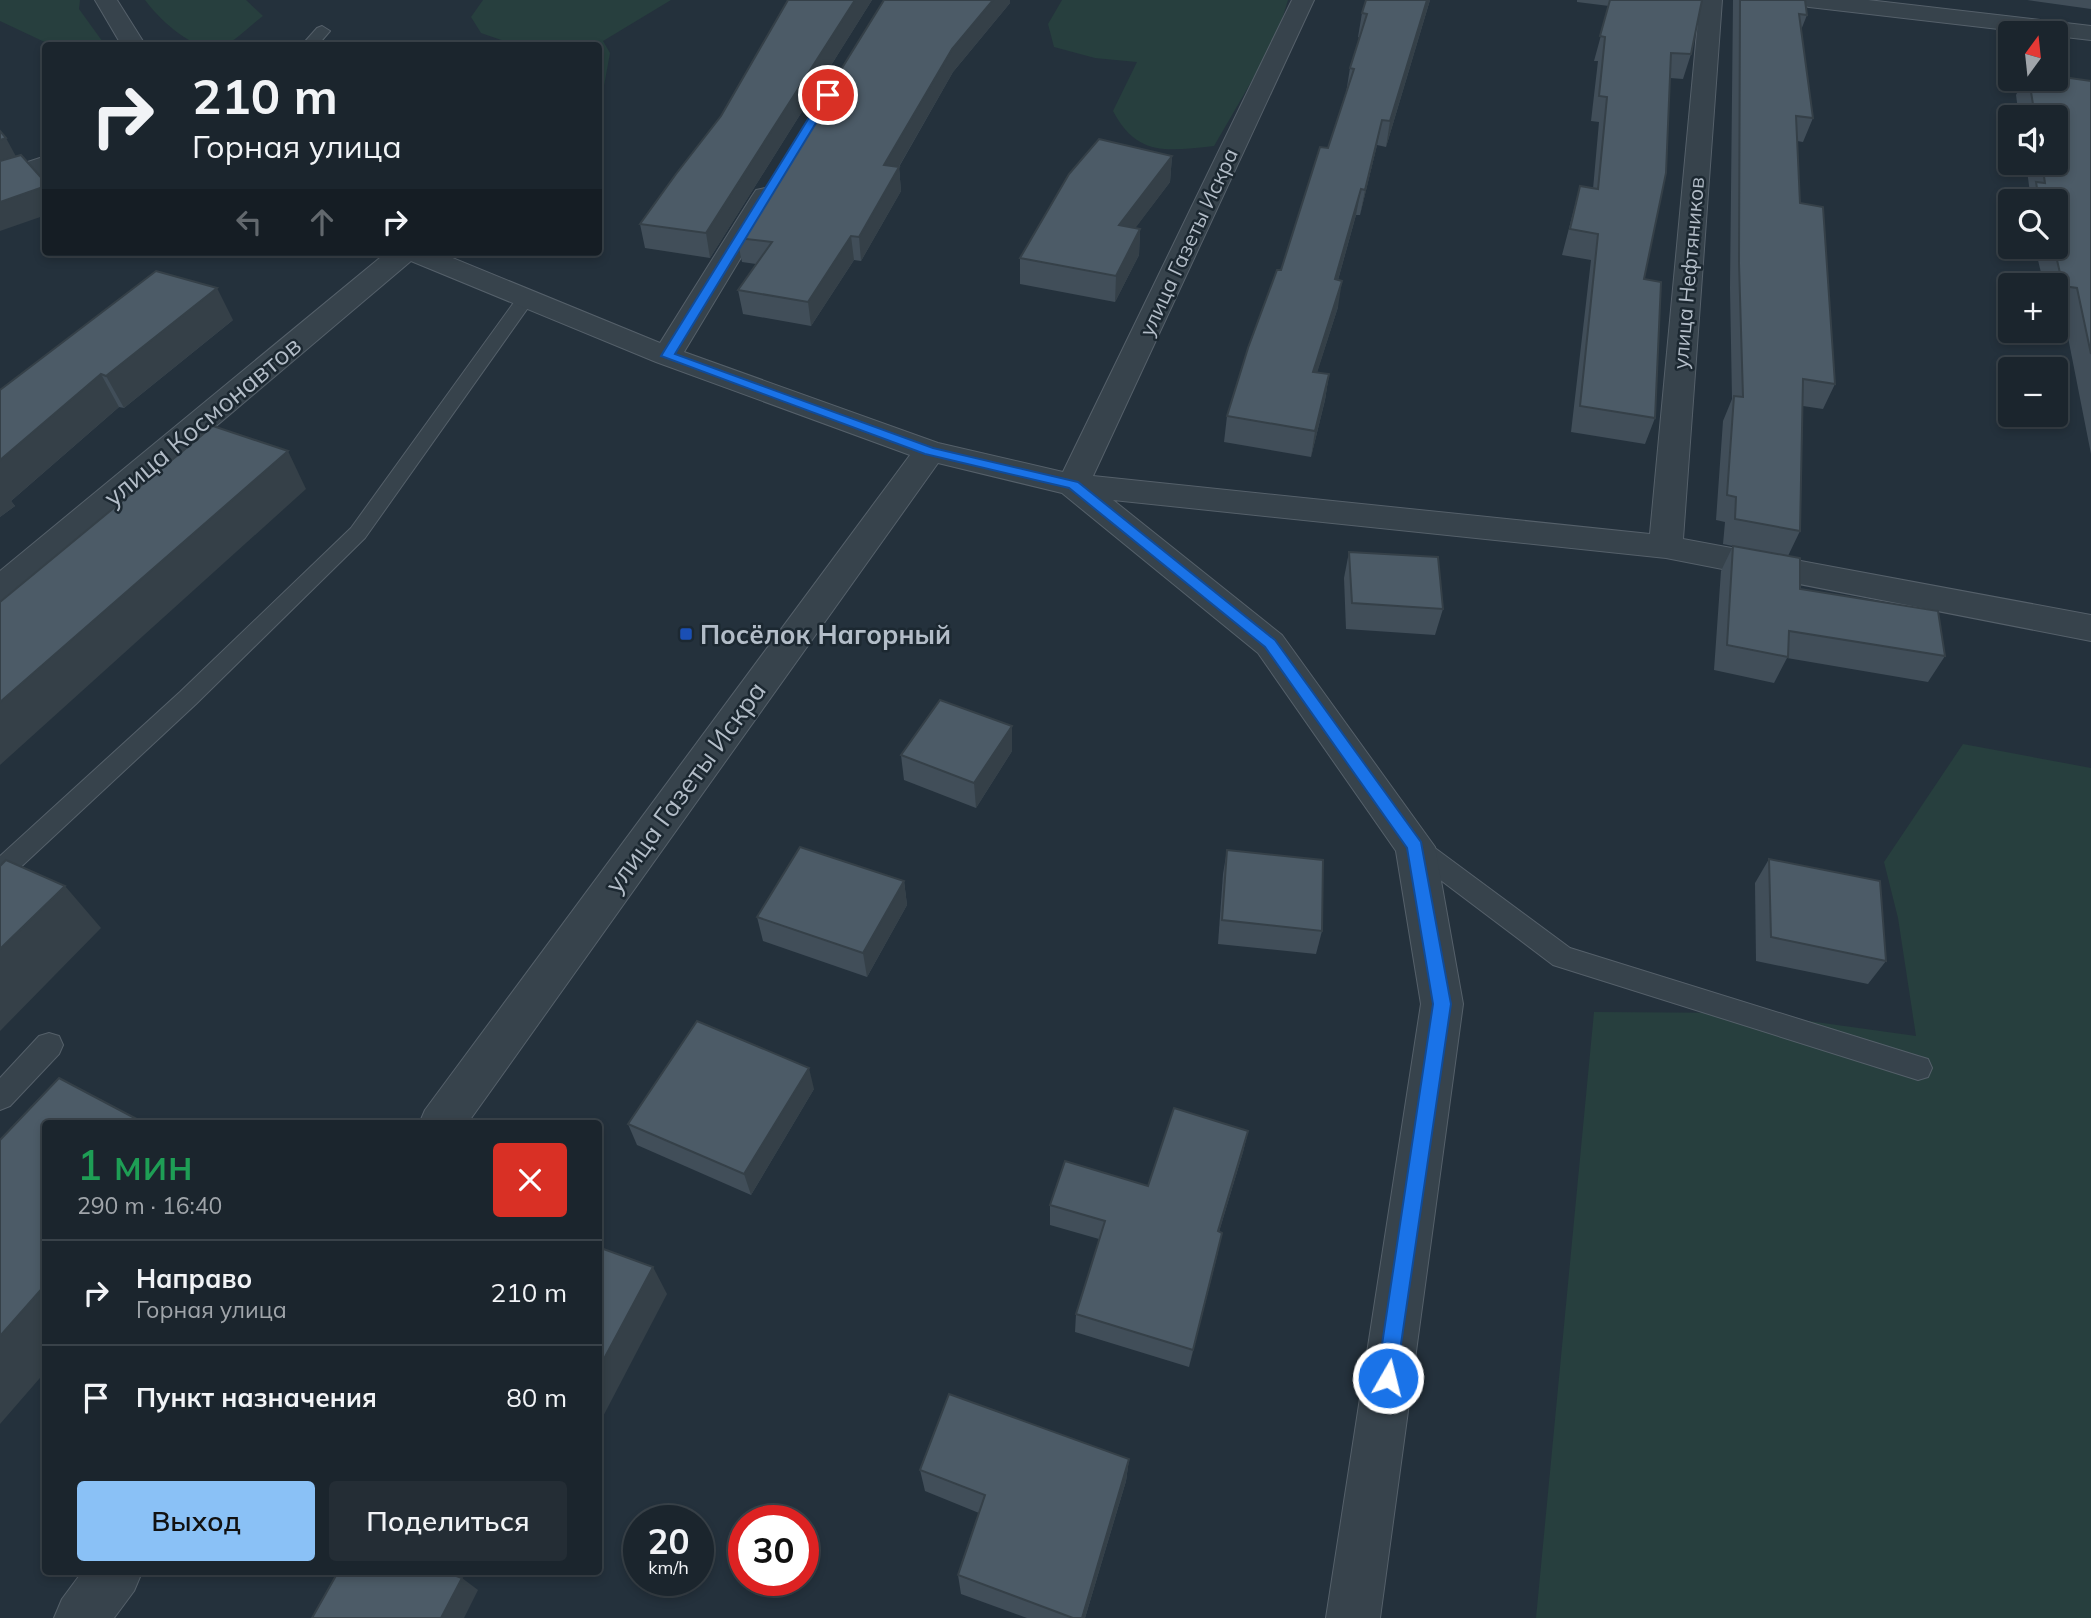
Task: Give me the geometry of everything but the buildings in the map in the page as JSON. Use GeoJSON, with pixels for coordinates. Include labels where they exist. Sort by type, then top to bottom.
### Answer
{"type":"FeatureCollection","features":[{"type":"Feature","properties":{"kind":"street"},"geometry":{"type":"LineString","coordinates":[[106,0],[132,42]]}},
{"type":"Feature","properties":{"kind":"street","name":"улица Газеты Искра"},"geometry":{"type":"LineString","coordinates":[[1073,485],[1303,0]]}},
{"type":"Feature","properties":{"kind":"street","name":"улица Нефтяников"},"geometry":{"type":"LineString","coordinates":[[1666,547],[1711,0]]}},
{"type":"Feature","properties":{"kind":"street"},"geometry":{"type":"LineString","coordinates":[[1809,0],[2091,33]]}},
{"type":"Feature","properties":{"kind":"street"},"geometry":{"type":"LineString","coordinates":[[0,180],[42,165]]}},
{"type":"Feature","properties":{"kind":"street"},"geometry":{"type":"LineString","coordinates":[[667,356],[777,178]]}},
{"type":"Feature","properties":{"kind":"street","name":"улица Космонавтов"},"geometry":{"type":"LineString","coordinates":[[0,590],[399,256]]}},
{"type":"Feature","properties":{"kind":"street"},"geometry":{"type":"LineString","coordinates":[[424,256],[667,356],[930,452],[1073,485],[1666,547],[2091,628]]}},
{"type":"Feature","properties":{"kind":"street","name":"улица Газеты Искра"},"geometry":{"type":"LineString","coordinates":[[444,1120],[930,452]]}},
{"type":"Feature","properties":{"kind":"street"},"geometry":{"type":"LineString","coordinates":[[1073,485],[1270,644],[1415,847],[1442,1004],[1353,1618]]}},
{"type":"Feature","properties":{"kind":"street"},"geometry":{"type":"LineString","coordinates":[[81,1618],[113,1575]]}},
{"type":"Feature","properties":{"kind":"lane"},"geometry":{"type":"LineString","coordinates":[[312,42],[322,31]]}},
{"type":"Feature","properties":{"kind":"lane"},"geometry":{"type":"LineString","coordinates":[[5,859],[188,698],[358,533],[526,298]]}},
{"type":"Feature","properties":{"kind":"lane"},"geometry":{"type":"LineString","coordinates":[[1415,847],[1562,957],[1918,1068]]}},
{"type":"Feature","properties":{"kind":"lane"},"geometry":{"type":"LineString","coordinates":[[0,1097],[49,1045]]}},
{"type":"Feature","properties":{"kind":"green space"},"geometry":{"type":"Polygon","coordinates":[[[0,0],[80,0],[79,9],[103,42],[45,42],[0,21],[0,0]]]}},
{"type":"Feature","properties":{"kind":"green space"},"geometry":{"type":"Polygon","coordinates":[[[145,0],[246,0],[263,16],[230,42],[193,42],[160,17],[145,0]]]}},
{"type":"Feature","properties":{"kind":"green space"},"geometry":{"type":"Polygon","coordinates":[[[483,0],[671,0],[603,41],[610,53],[602,88],[602,42],[507,42],[481,33],[471,17],[483,0]]]}},
{"type":"Feature","properties":{"kind":"green space"},"geometry":{"type":"Polygon","coordinates":[[[1062,0],[1288,0],[1276,39],[1214,146],[1168,149],[1143,144],[1132,137],[1113,111],[1137,62],[1095,58],[1054,47],[1048,24],[1062,0]]]}},
{"type":"Feature","properties":{"kind":"green space"},"geometry":{"type":"Polygon","coordinates":[[[1963,744],[2091,768],[2091,1618],[1536,1618],[1594,1012],[1751,1013],[1916,1036],[1898,918],[1884,862],[1963,744]]]}},
{"type":"Feature","properties":{"kind":"place","name":"Посёлок Нагорный"},"geometry":{"type":"Point","coordinates":[686,634]}},
{"type":"Feature","properties":{"kind":"route"},"geometry":{"type":"LineString","coordinates":[[828,95],[667,356],[930,452],[1073,485],[1270,644],[1415,847],[1442,1004],[1388,1378]]}}]}
